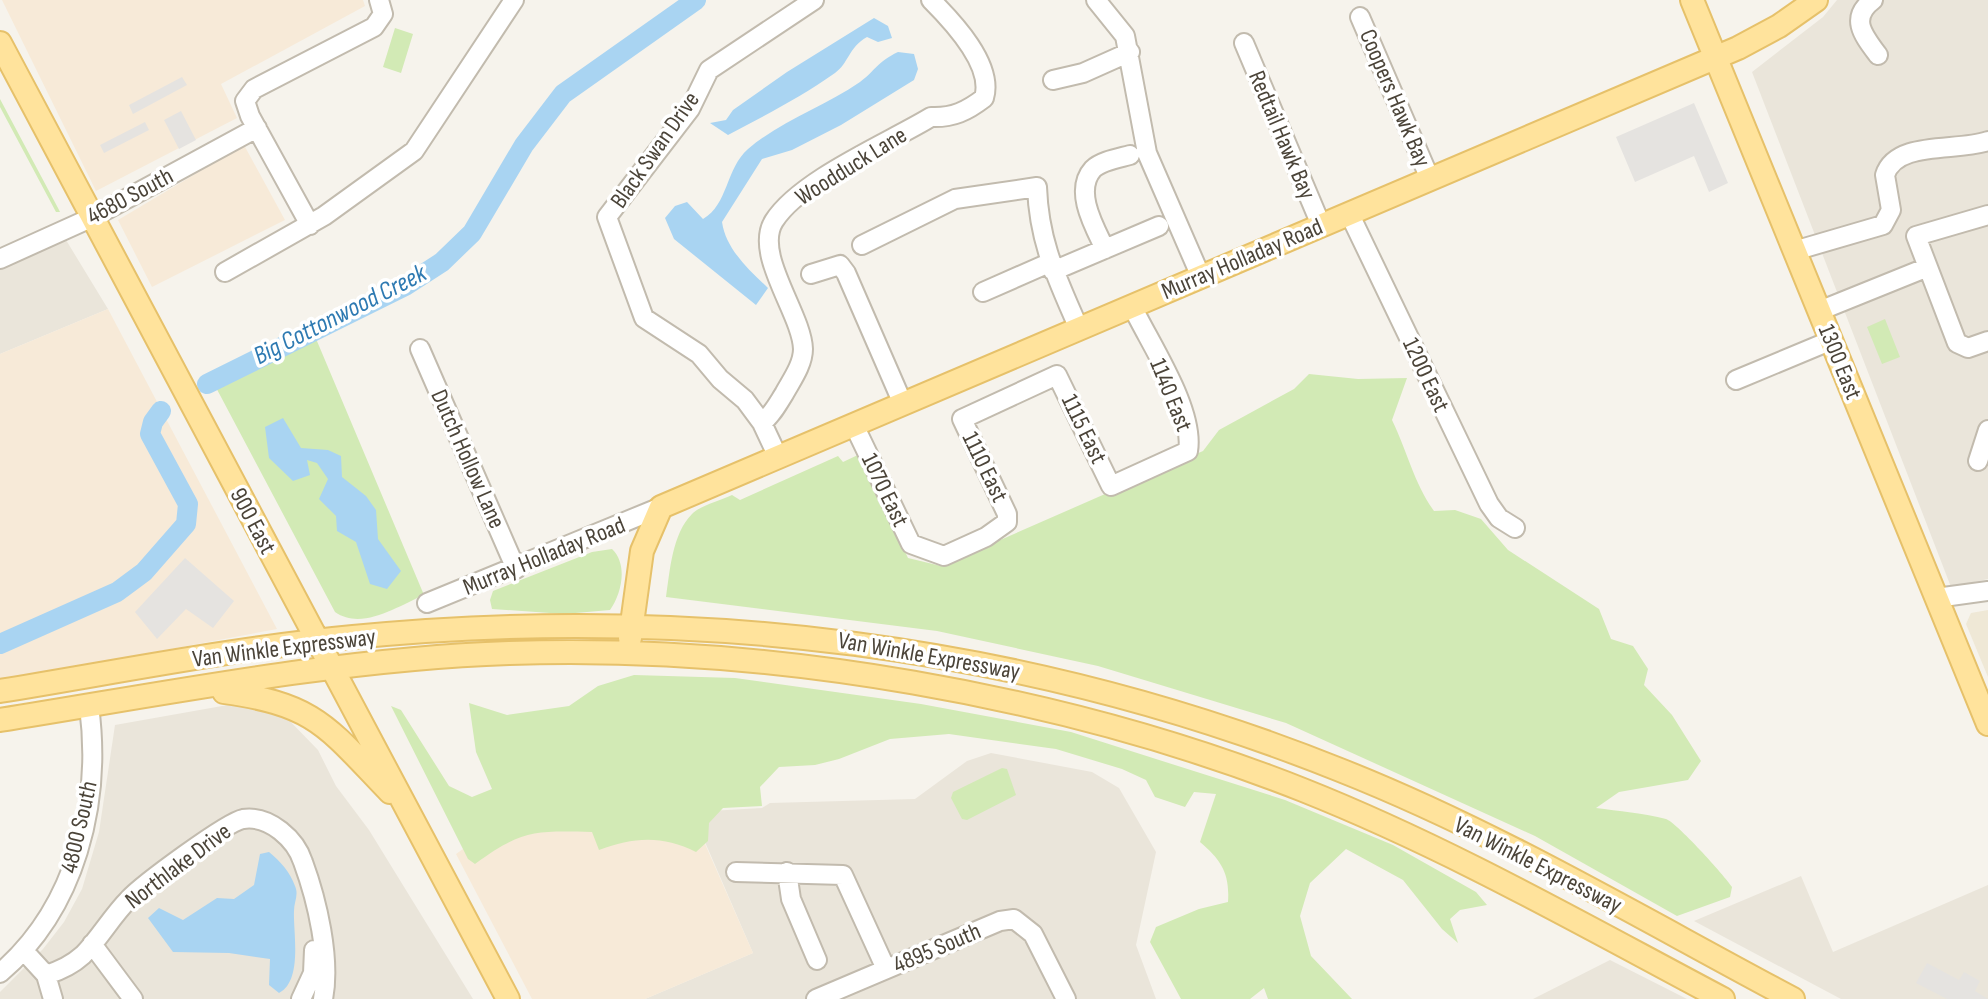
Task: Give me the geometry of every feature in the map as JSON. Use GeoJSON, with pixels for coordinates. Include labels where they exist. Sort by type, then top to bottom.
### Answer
{"type":"FeatureCollection","features":[{"type":"Feature","properties":{"kind":"main road","name":"1300 East"},"geometry":{"type":"LineString","coordinates":[[1692,0],[1988,724]]}},
{"type":"Feature","properties":{"kind":"main road","name":"Murray Holladay Road"},"geometry":{"type":"LineString","coordinates":[[629,652],[642,551],[661,507],[1714,58],[1779,26],[1816,0]]}},
{"type":"Feature","properties":{"kind":"main road","name":"900 East"},"geometry":{"type":"LineString","coordinates":[[0,43],[508,999]]}},
{"type":"Feature","properties":{"kind":"main road","name":"Van Winkle Expressway"},"geometry":{"type":"LineString","coordinates":[[0,691],[317,641],[492,627],[630,626],[759,632],[903,650],[1062,680],[1199,719],[1346,772],[1446,817],[1793,999]]}},
{"type":"Feature","properties":{"kind":"main road","name":"Van Winkle Expressway"},"geometry":{"type":"LineString","coordinates":[[0,720],[331,667],[507,653],[629,652],[843,672],[979,697],[1173,744],[1306,791],[1424,843],[1723,999]]}},
{"type":"Feature","properties":{"kind":"main road"},"geometry":{"type":"LineString","coordinates":[[0,698],[18,702],[60,697],[89,706],[107,690],[155,678],[202,658]]}},
{"type":"Feature","properties":{"kind":"main road"},"geometry":{"type":"LineString","coordinates":[[201,689],[270,698],[305,712],[326,726],[410,813]]}},
{"type":"Feature","properties":{"kind":"street"},"geometry":{"type":"LineString","coordinates":[[310,225],[247,109],[249,93],[374,27],[383,14],[379,0]]}},
{"type":"Feature","properties":{"kind":"street"},"geometry":{"type":"LineString","coordinates":[[225,272],[310,225],[422,144],[514,0]]}},
{"type":"Feature","properties":{"kind":"street","name":"Black Swan Drive"},"geometry":{"type":"LineString","coordinates":[[762,423],[745,400],[720,379],[699,354],[644,318],[607,217],[690,109],[709,70],[814,0]]}},
{"type":"Feature","properties":{"kind":"street","name":"Woodduck Lane"},"geometry":{"type":"LineString","coordinates":[[762,423],[794,377],[803,349],[770,254],[769,234],[773,222],[801,192],[822,179],[931,117],[946,117],[968,111],[984,98],[985,78],[973,53],[931,0]]}},
{"type":"Feature","properties":{"kind":"street"},"geometry":{"type":"LineString","coordinates":[[1096,0],[1119,24],[1130,52],[1147,153],[1201,277]]}},
{"type":"Feature","properties":{"kind":"street"},"geometry":{"type":"LineString","coordinates":[[1871,2],[1859,15],[1859,25],[1878,55]]}},
{"type":"Feature","properties":{"kind":"street","name":"Coopers Hawk Bay"},"geometry":{"type":"LineString","coordinates":[[1360,17],[1430,179]]}},
{"type":"Feature","properties":{"kind":"street","name":"Redtail Hawk Bay"},"geometry":{"type":"LineString","coordinates":[[1244,43],[1321,225]]}},
{"type":"Feature","properties":{"kind":"street"},"geometry":{"type":"LineString","coordinates":[[1053,80],[1083,73],[1130,52]]}},
{"type":"Feature","properties":{"kind":"street","name":"4680 South"},"geometry":{"type":"LineString","coordinates":[[0,259],[93,217],[257,128]]}},
{"type":"Feature","properties":{"kind":"street"},"geometry":{"type":"LineString","coordinates":[[1794,251],[1883,225],[1891,210],[1885,175],[1897,156],[1910,152],[1964,148],[1988,141]]}},
{"type":"Feature","properties":{"kind":"street"},"geometry":{"type":"LineString","coordinates":[[1105,249],[1085,202],[1088,179],[1099,165],[1130,155]]}},
{"type":"Feature","properties":{"kind":"street"},"geometry":{"type":"LineString","coordinates":[[862,245],[955,199],[975,193],[1037,187],[1039,229],[1051,267],[1079,329]]}},
{"type":"Feature","properties":{"kind":"street","name":"1200 East"},"geometry":{"type":"LineString","coordinates":[[1349,213],[1489,504],[1499,518],[1515,528]]}},
{"type":"Feature","properties":{"kind":"street"},"geometry":{"type":"LineString","coordinates":[[1988,215],[1916,236],[1959,345],[1968,348],[1988,341]]}},
{"type":"Feature","properties":{"kind":"street"},"geometry":{"type":"LineString","coordinates":[[983,292],[1105,249],[1159,226]]}},
{"type":"Feature","properties":{"kind":"street"},"geometry":{"type":"LineString","coordinates":[[811,274],[833,264],[840,265],[846,273],[903,404]]}},
{"type":"Feature","properties":{"kind":"street"},"geometry":{"type":"LineString","coordinates":[[1819,311],[1928,267]]}},
{"type":"Feature","properties":{"kind":"street","name":"1140 East"},"geometry":{"type":"LineString","coordinates":[[1111,486],[1188,451],[1190,438],[1184,412],[1132,306]]}},
{"type":"Feature","properties":{"kind":"street"},"geometry":{"type":"LineString","coordinates":[[1736,380],[1832,340]]}},
{"type":"Feature","properties":{"kind":"street","name":"Dutch Hollow Lane"},"geometry":{"type":"LineString","coordinates":[[420,349],[516,569]]}},
{"type":"Feature","properties":{"kind":"street","name":"1115 East"},"geometry":{"type":"LineString","coordinates":[[1011,395],[1057,375],[1111,486]]}},
{"type":"Feature","properties":{"kind":"street","name":"1110 East"},"geometry":{"type":"LineString","coordinates":[[1007,522],[1002,501],[962,419],[1011,395]]}},
{"type":"Feature","properties":{"kind":"street"},"geometry":{"type":"LineString","coordinates":[[762,423],[778,457]]}},
{"type":"Feature","properties":{"kind":"street","name":"1070 East"},"geometry":{"type":"LineString","coordinates":[[854,425],[911,544],[944,556],[986,537],[1007,522]]}},
{"type":"Feature","properties":{"kind":"street"},"geometry":{"type":"LineString","coordinates":[[1978,461],[1988,430]]}},
{"type":"Feature","properties":{"kind":"street","name":"Murray Holladay Road"},"geometry":{"type":"LineString","coordinates":[[427,603],[661,507]]}},
{"type":"Feature","properties":{"kind":"street"},"geometry":{"type":"LineString","coordinates":[[1936,598],[1988,591]]}},
{"type":"Feature","properties":{"kind":"street","name":"4800 South"},"geometry":{"type":"LineString","coordinates":[[0,973],[24,951],[59,901],[78,850],[92,771],[89,706]]}},
{"type":"Feature","properties":{"kind":"street","name":"Northlake Drive"},"geometry":{"type":"LineString","coordinates":[[46,975],[74,962],[138,891],[242,819],[281,831],[298,848],[308,875],[318,928]]}},
{"type":"Feature","properties":{"kind":"street"},"geometry":{"type":"LineString","coordinates":[[736,872],[835,873],[845,877],[886,969]]}},
{"type":"Feature","properties":{"kind":"street"},"geometry":{"type":"LineString","coordinates":[[787,872],[791,899],[817,960]]}},
{"type":"Feature","properties":{"kind":"street","name":"4895 South"},"geometry":{"type":"LineString","coordinates":[[816,999],[1000,921],[1014,919],[1030,928],[1066,999]]}},
{"type":"Feature","properties":{"kind":"street"},"geometry":{"type":"LineString","coordinates":[[301,999],[313,973],[318,928]]}},
{"type":"Feature","properties":{"kind":"street"},"geometry":{"type":"LineString","coordinates":[[318,928],[325,953],[323,999]]}},
{"type":"Feature","properties":{"kind":"street"},"geometry":{"type":"LineString","coordinates":[[92,944],[133,999]]}},
{"type":"Feature","properties":{"kind":"street"},"geometry":{"type":"LineString","coordinates":[[24,951],[46,975],[53,999]]}},
{"type":"Feature","properties":{"kind":"shaded area"},"geometry":{"type":"Polygon","coordinates":[[[2,0],[363,0],[365,6],[221,84],[237,118],[96,191],[2,0]]]}},
{"type":"Feature","properties":{"kind":"shaded area"},"geometry":{"type":"Polygon","coordinates":[[[1837,0],[1988,0],[1988,579],[1951,587],[1752,72],[1823,17],[1837,0]]]}},
{"type":"Feature","properties":{"kind":"shaded area"},"geometry":{"type":"Polygon","coordinates":[[[182,77],[187,85],[133,114],[129,105],[182,77]]]}},
{"type":"Feature","properties":{"kind":"shaded area"},"geometry":{"type":"Polygon","coordinates":[[[1694,103],[1728,183],[1709,192],[1694,156],[1635,182],[1616,137],[1694,103]]]}},
{"type":"Feature","properties":{"kind":"shaded area"},"geometry":{"type":"Polygon","coordinates":[[[181,111],[196,140],[179,149],[164,120],[181,111]]]}},
{"type":"Feature","properties":{"kind":"shaded area"},"geometry":{"type":"Polygon","coordinates":[[[145,122],[149,130],[104,153],[100,145],[145,122]]]}},
{"type":"Feature","properties":{"kind":"shaded area"},"geometry":{"type":"Polygon","coordinates":[[[244,145],[285,220],[152,287],[118,220],[244,145]]]}},
{"type":"Feature","properties":{"kind":"shaded area"},"geometry":{"type":"Polygon","coordinates":[[[66,240],[108,309],[0,354],[0,268],[66,240]]]}},
{"type":"Feature","properties":{"kind":"shaded area"},"geometry":{"type":"Polygon","coordinates":[[[108,309],[277,629],[0,681],[0,354],[108,309]]]}},
{"type":"Feature","properties":{"kind":"shaded area"},"geometry":{"type":"Polygon","coordinates":[[[185,558],[234,601],[213,628],[186,609],[157,639],[135,612],[185,558]]]}},
{"type":"Feature","properties":{"kind":"shaded area"},"geometry":{"type":"Polygon","coordinates":[[[1988,610],[1988,677],[1966,624],[1971,613],[1988,610]]]}},
{"type":"Feature","properties":{"kind":"shaded area"},"geometry":{"type":"Polygon","coordinates":[[[239,703],[283,714],[318,750],[336,786],[369,830],[473,999],[0,999],[0,992],[43,949],[64,922],[82,889],[99,832],[115,725],[239,703]]]}},
{"type":"Feature","properties":{"kind":"shaded area"},"geometry":{"type":"Polygon","coordinates":[[[991,753],[1092,772],[1119,788],[1156,852],[1136,945],[1156,999],[645,999],[753,953],[692,812],[762,808],[770,803],[915,799],[967,761],[991,753]]]}},
{"type":"Feature","properties":{"kind":"shaded area"},"geometry":{"type":"Polygon","coordinates":[[[687,803],[753,953],[645,999],[532,999],[456,854],[484,834],[687,803]]]}},
{"type":"Feature","properties":{"kind":"shaded area"},"geometry":{"type":"Polygon","coordinates":[[[1801,876],[1833,952],[1988,885],[1988,999],[1841,999],[1694,921],[1801,876]]]}},
{"type":"Feature","properties":{"kind":"shaded area"},"geometry":{"type":"Polygon","coordinates":[[[1610,960],[1687,999],[1533,999],[1610,960]]]}},
{"type":"Feature","properties":{"kind":"shaded area"},"geometry":{"type":"Polygon","coordinates":[[[1927,963],[1959,980],[1964,972],[1980,981],[1975,991],[1988,999],[1947,999],[1916,983],[1927,963]]]}},
{"type":"Feature","properties":{"kind":"green space"},"geometry":{"type":"Polygon","coordinates":[[[395,28],[413,34],[401,73],[383,67],[395,28]]]}},
{"type":"Feature","properties":{"kind":"green space"},"geometry":{"type":"Polygon","coordinates":[[[0,99],[60,212],[56,212],[0,107],[0,99]]]}},
{"type":"Feature","properties":{"kind":"green space"},"geometry":{"type":"Polygon","coordinates":[[[1885,319],[1900,357],[1882,364],[1867,327],[1885,319]]]}},
{"type":"Feature","properties":{"kind":"green space"},"geometry":{"type":"Polygon","coordinates":[[[314,334],[424,595],[368,618],[346,617],[335,612],[212,380],[314,334]]]}},
{"type":"Feature","properties":{"kind":"green space"},"geometry":{"type":"Polygon","coordinates":[[[1309,374],[1358,379],[1407,378],[1392,420],[1416,478],[1434,511],[1455,510],[1481,519],[1508,550],[1599,609],[1611,639],[1633,646],[1648,669],[1644,685],[1672,715],[1701,761],[1688,780],[1619,792],[1596,808],[1649,815],[1671,822],[1728,881],[1732,887],[1730,897],[1677,916],[1535,836],[1286,723],[1098,666],[937,631],[666,597],[676,542],[692,514],[732,495],[740,500],[838,456],[843,462],[860,454],[908,558],[941,566],[1203,451],[1219,430],[1294,389],[1309,374]]]}},
{"type":"Feature","properties":{"kind":"green space"},"geometry":{"type":"Polygon","coordinates":[[[612,549],[620,562],[622,579],[610,610],[564,614],[492,609],[490,600],[493,591],[592,552],[612,549]]]}},
{"type":"Feature","properties":{"kind":"green space"},"geometry":{"type":"Polygon","coordinates":[[[634,675],[735,678],[921,704],[1071,732],[1285,800],[1393,845],[1476,892],[1487,905],[1460,910],[1450,919],[1458,943],[1442,929],[1403,880],[1346,849],[1310,883],[1300,916],[1311,956],[1352,999],[1268,999],[1264,988],[1250,999],[1181,999],[1150,942],[1156,927],[1199,909],[1228,902],[1223,868],[1200,842],[1216,794],[1194,792],[1185,807],[1155,797],[1146,780],[1122,769],[1056,749],[949,734],[890,739],[839,759],[815,765],[779,767],[760,787],[762,806],[723,808],[709,823],[708,841],[696,852],[660,840],[636,840],[599,850],[592,832],[543,832],[505,844],[475,864],[468,859],[391,706],[401,710],[449,786],[472,797],[492,789],[476,752],[469,703],[507,715],[569,706],[598,686],[634,675]]]}},
{"type":"Feature","properties":{"kind":"green space"},"geometry":{"type":"Polygon","coordinates":[[[1002,768],[1007,769],[1016,795],[967,820],[962,819],[951,798],[953,792],[1002,768]]]}},
{"type":"Feature","properties":{"kind":"water"},"geometry":{"type":"Polygon","coordinates":[[[874,18],[888,26],[892,38],[878,42],[867,37],[835,73],[728,135],[710,123],[726,120],[733,110],[787,72],[874,18]]]}},
{"type":"Feature","properties":{"kind":"water"},"geometry":{"type":"Polygon","coordinates":[[[898,52],[914,54],[918,69],[914,80],[841,125],[792,150],[762,159],[722,222],[733,250],[768,288],[756,305],[674,239],[665,218],[675,206],[687,202],[703,219],[717,205],[735,166],[748,149],[775,130],[860,82],[898,52]]]}},
{"type":"Feature","properties":{"kind":"water"},"geometry":{"type":"Polygon","coordinates":[[[283,418],[301,448],[328,450],[341,456],[342,477],[366,496],[376,510],[378,539],[401,571],[387,589],[370,584],[356,542],[337,531],[336,516],[319,499],[328,479],[317,463],[307,460],[310,475],[293,481],[269,458],[265,427],[283,418]]]}},
{"type":"Feature","properties":{"kind":"water"},"geometry":{"type":"Polygon","coordinates":[[[269,852],[288,872],[297,892],[294,967],[286,987],[279,993],[269,985],[270,959],[229,953],[173,952],[148,918],[159,908],[183,920],[217,898],[234,899],[254,885],[260,854],[269,852]]]}},
{"type":"Feature","properties":{"kind":"waterway","name":"Big Cottonwood Creek"},"geometry":{"type":"LineString","coordinates":[[207,384],[405,286],[442,262],[472,233],[524,145],[563,94],[696,0]]}},
{"type":"Feature","properties":{"kind":"waterway","name":"Big Cottonwood Creek"},"geometry":{"type":"LineString","coordinates":[[0,644],[117,592],[144,572],[186,524],[188,504],[150,434],[153,422],[161,411]]}}]}
